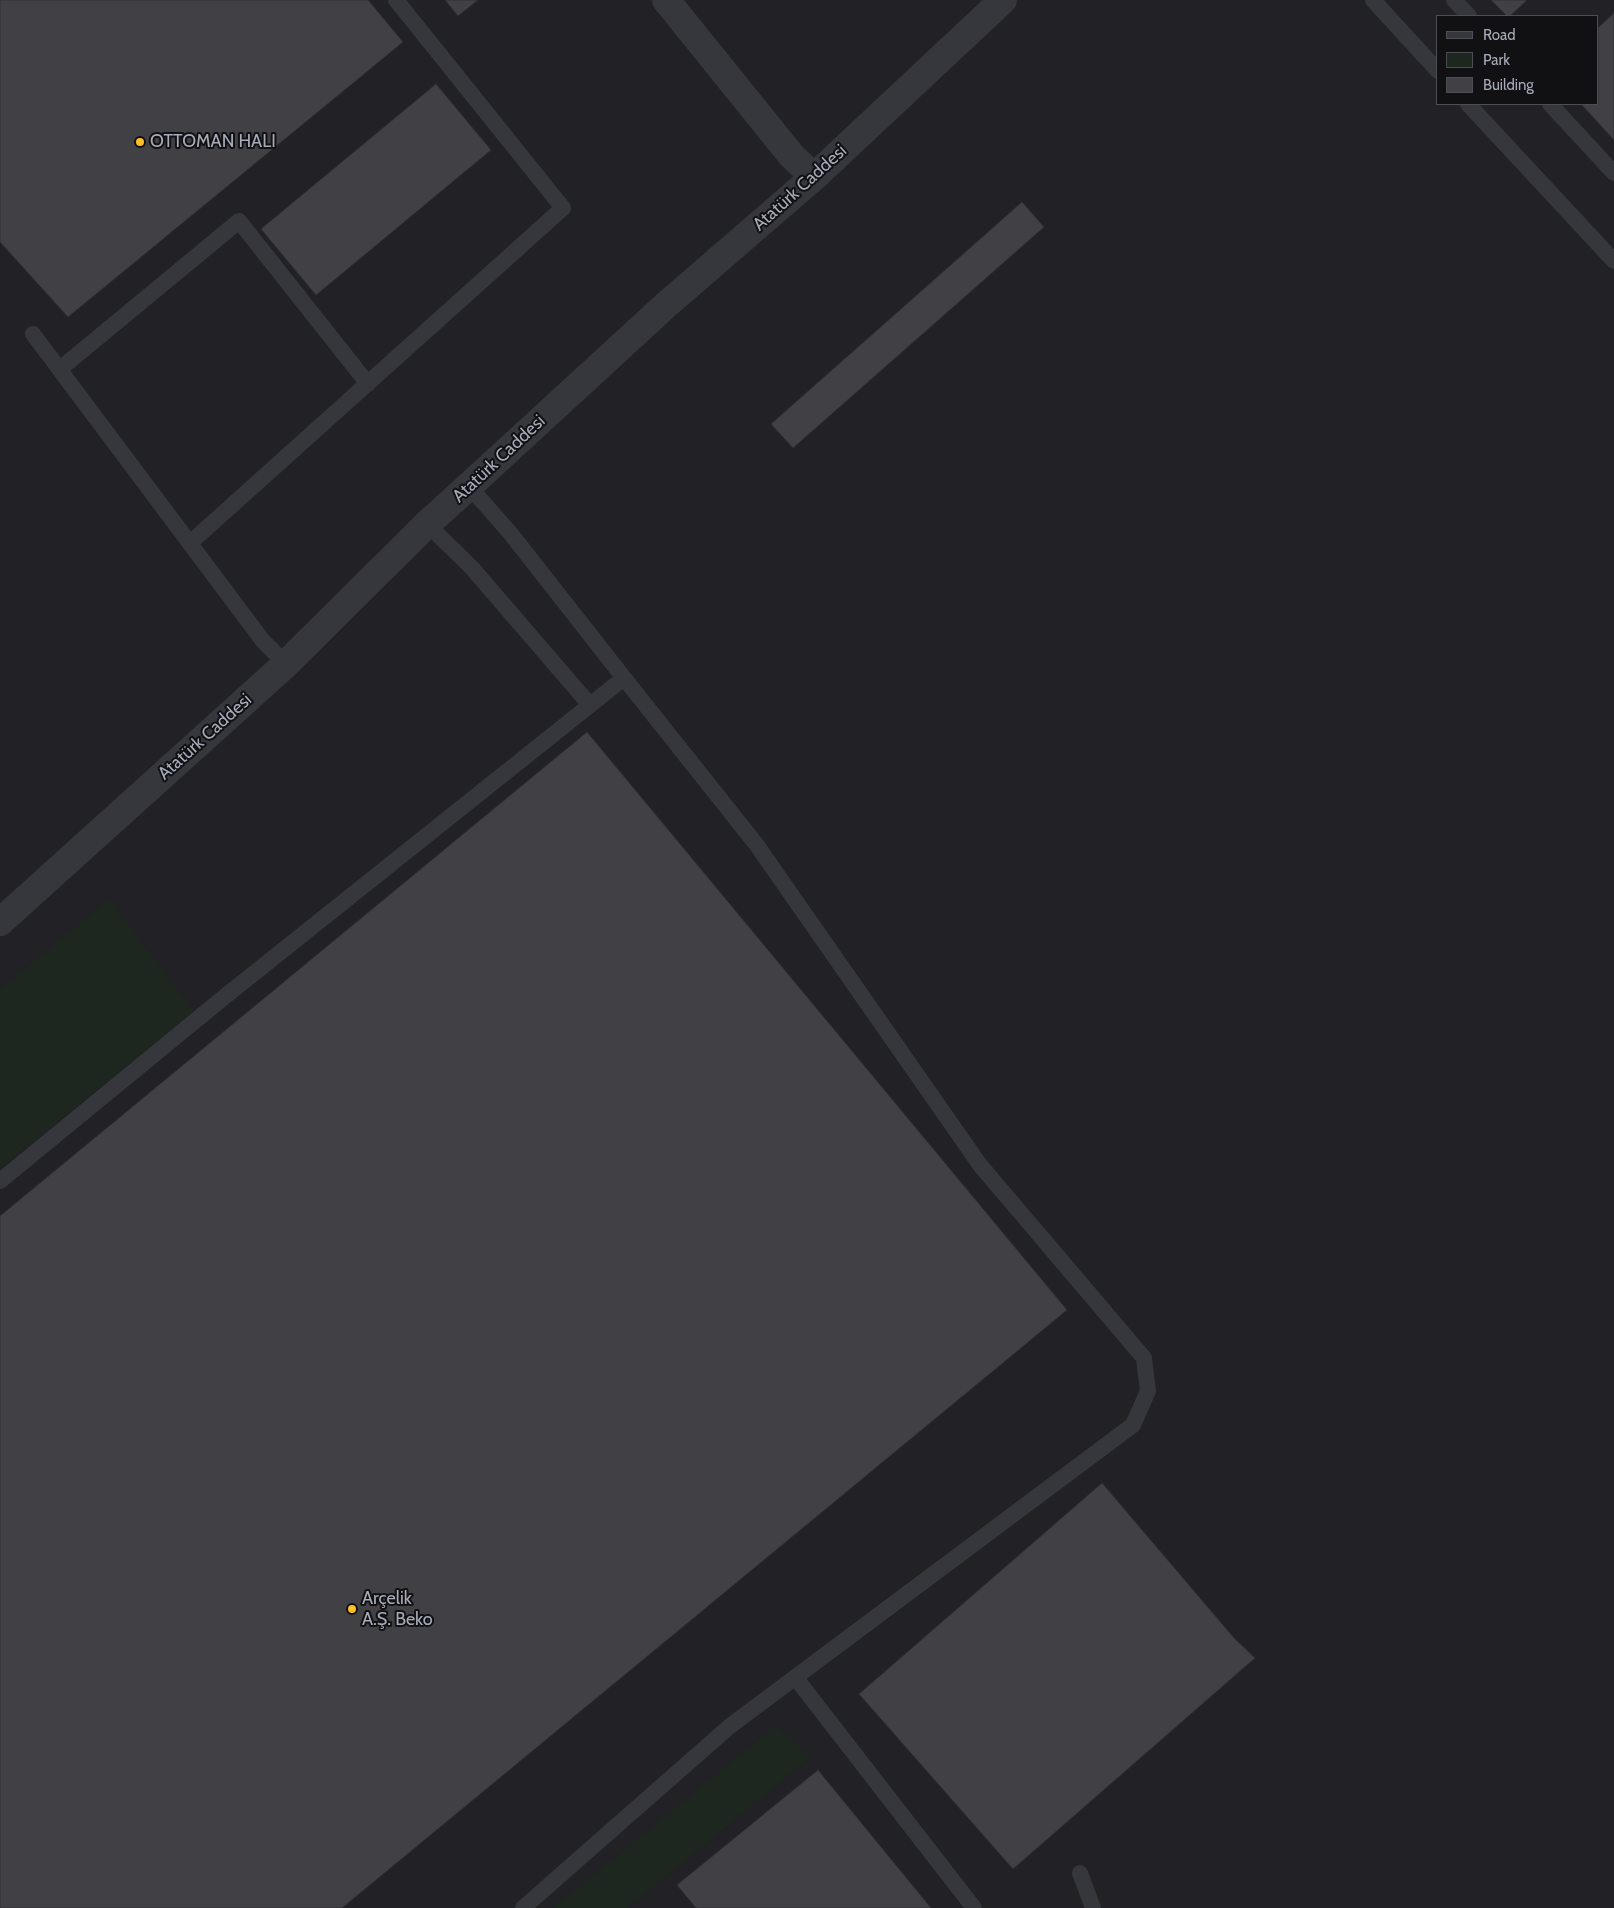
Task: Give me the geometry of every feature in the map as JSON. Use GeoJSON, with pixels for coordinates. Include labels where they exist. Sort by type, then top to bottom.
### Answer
{"type":"FeatureCollection","features":[{"type":"Feature","properties":{"kind":"street"},"geometry":{"type":"LineString","coordinates":[[666,0],[791,155],[814,177]]}},
{"type":"Feature","properties":{"kind":"street","name":"Atatürk Caddesi"},"geometry":{"type":"LineString","coordinates":[[0,922],[286,664],[427,524],[666,306],[814,177],[1003,0]]}},
{"type":"Feature","properties":{"kind":"lane"},"geometry":{"type":"LineString","coordinates":[[190,543],[563,208],[396,0]]}},
{"type":"Feature","properties":{"kind":"lane"},"geometry":{"type":"LineString","coordinates":[[1373,0],[1436,69]]}},
{"type":"Feature","properties":{"kind":"lane"},"geometry":{"type":"LineString","coordinates":[[1454,0],[1468,15]]}},
{"type":"Feature","properties":{"kind":"lane"},"geometry":{"type":"LineString","coordinates":[[1469,105],[1614,261]]}},
{"type":"Feature","properties":{"kind":"lane"},"geometry":{"type":"LineString","coordinates":[[1551,105],[1614,173]]}},
{"type":"Feature","properties":{"kind":"lane"},"geometry":{"type":"LineString","coordinates":[[60,369],[239,221],[368,384]]}},
{"type":"Feature","properties":{"kind":"lane"},"geometry":{"type":"LineString","coordinates":[[33,334],[263,641],[286,664]]}},
{"type":"Feature","properties":{"kind":"lane"},"geometry":{"type":"LineString","coordinates":[[469,486],[510,534],[756,844],[980,1165],[1144,1358],[1148,1391],[1133,1424],[730,1726],[523,1908]]}},
{"type":"Feature","properties":{"kind":"lane"},"geometry":{"type":"LineString","coordinates":[[427,524],[472,568],[590,706]]}},
{"type":"Feature","properties":{"kind":"lane"},"geometry":{"type":"LineString","coordinates":[[0,1181],[231,992],[624,678]]}},
{"type":"Feature","properties":{"kind":"lane"},"geometry":{"type":"LineString","coordinates":[[795,1677],[974,1908]]}},
{"type":"Feature","properties":{"kind":"lane"},"geometry":{"type":"LineString","coordinates":[[1080,1874],[1094,1908]]}},
{"type":"Feature","properties":{"kind":"shaded area"},"geometry":{"type":"Polygon","coordinates":[[[0,0],[1614,0],[1614,1908],[0,1908],[0,0]]]}},
{"type":"Feature","properties":{"kind":"green space"},"geometry":{"type":"Polygon","coordinates":[[[109,899],[195,1012],[0,1168],[0,989],[109,899]]]}},
{"type":"Feature","properties":{"kind":"green space"},"geometry":{"type":"Polygon","coordinates":[[[776,1725],[811,1757],[628,1908],[553,1908],[776,1725]]]}},
{"type":"Feature","properties":{"kind":"building","name":"OTTOMAN HALI"},"geometry":{"type":"Polygon","coordinates":[[[0,0],[368,0],[403,42],[68,317],[0,242],[0,0]]]}},
{"type":"Feature","properties":{"kind":"building"},"geometry":{"type":"Polygon","coordinates":[[[445,0],[478,0],[458,16],[445,0]]]}},
{"type":"Feature","properties":{"kind":"building"},"geometry":{"type":"Polygon","coordinates":[[[1491,0],[1527,0],[1511,15],[1506,15],[1491,0]]]}},
{"type":"Feature","properties":{"kind":"building"},"geometry":{"type":"Polygon","coordinates":[[[1614,13],[1614,140],[1582,105],[1599,105],[1599,27],[1614,13]]]}},
{"type":"Feature","properties":{"kind":"building"},"geometry":{"type":"Polygon","coordinates":[[[436,84],[491,150],[316,295],[261,229],[436,84]]]}},
{"type":"Feature","properties":{"kind":"building"},"geometry":{"type":"Polygon","coordinates":[[[1022,202],[1044,227],[793,448],[771,424],[1022,202]]]}},
{"type":"Feature","properties":{"kind":"building","name":"Arçelik A.Ş. Beko"},"geometry":{"type":"Polygon","coordinates":[[[587,732],[1067,1310],[342,1908],[0,1908],[0,1216],[587,732]]]}},
{"type":"Feature","properties":{"kind":"building"},"geometry":{"type":"Polygon","coordinates":[[[1102,1483],[1234,1638],[1255,1658],[1013,1869],[859,1694],[1102,1483]]]}},
{"type":"Feature","properties":{"kind":"building"},"geometry":{"type":"Polygon","coordinates":[[[818,1770],[931,1908],[696,1908],[677,1885],[818,1770]]]}},
{"type":"Feature","properties":{"kind":"place","name":"OTTOMAN HALI"},"geometry":{"type":"Point","coordinates":[140,142]}},
{"type":"Feature","properties":{"kind":"place","name":"Arçelik A.Ş. Beko"},"geometry":{"type":"Point","coordinates":[352,1609]}}]}
